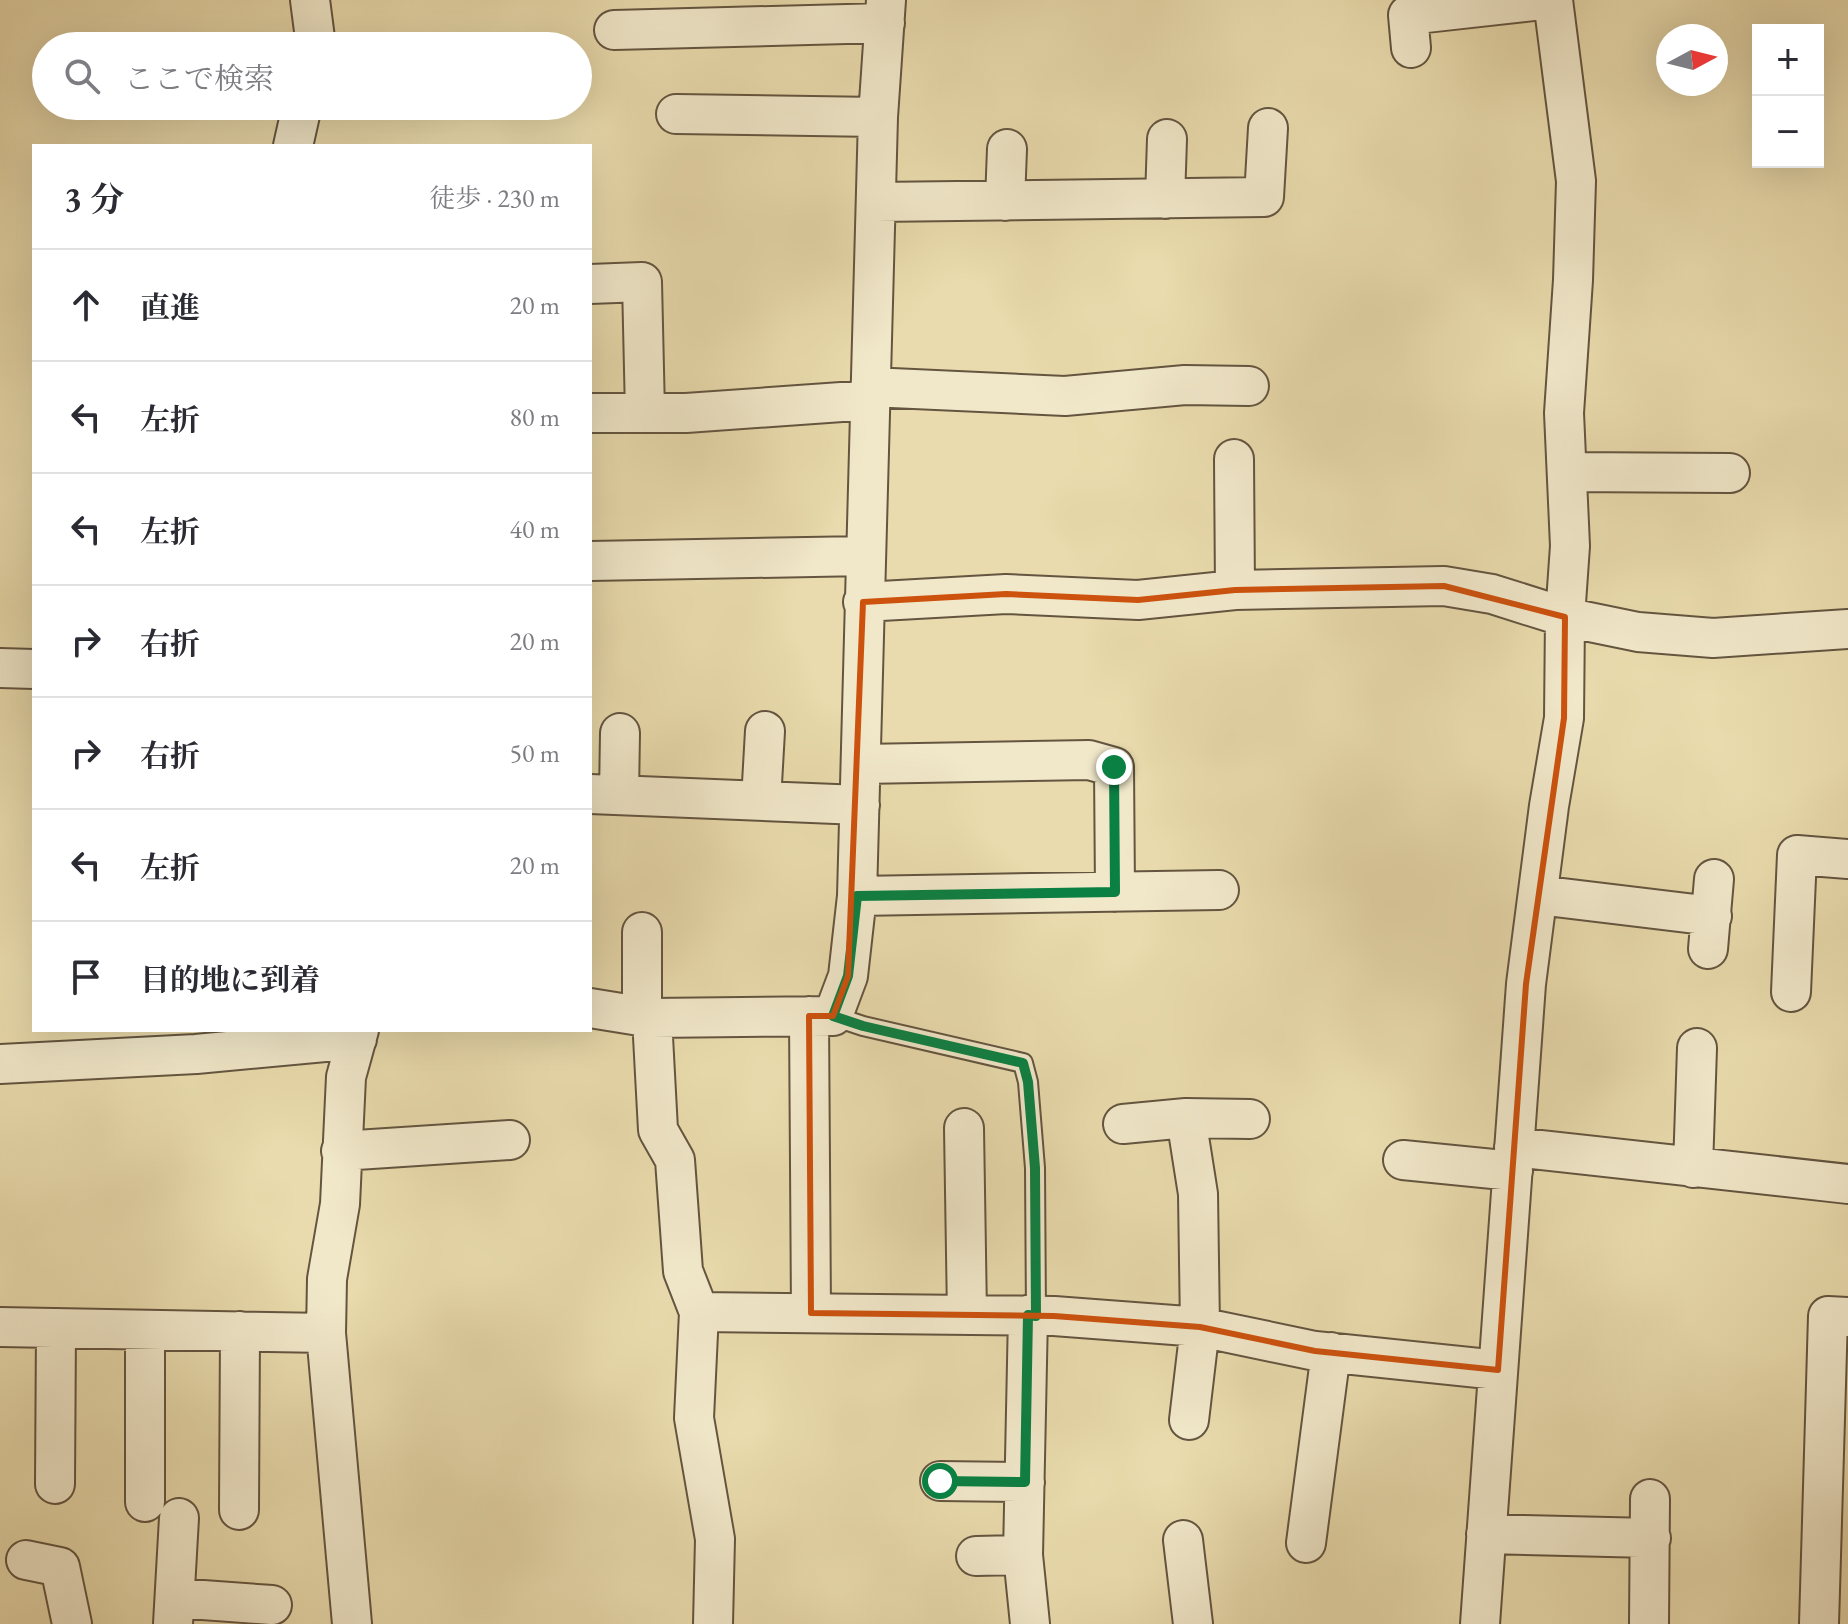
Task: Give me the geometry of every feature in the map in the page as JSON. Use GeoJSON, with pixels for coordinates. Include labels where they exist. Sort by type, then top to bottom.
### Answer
{"type":"FeatureCollection","features":[{"type":"Feature","properties":{"kind":"street"},"geometry":{"type":"LineString","coordinates":[[310,0],[314,32]]}},
{"type":"Feature","properties":{"kind":"street"},"geometry":{"type":"LineString","coordinates":[[1411,48],[1408,15],[1542,0]]}},
{"type":"Feature","properties":{"kind":"street"},"geometry":{"type":"LineString","coordinates":[[1480,1624],[1526,984],[1564,718],[1565,617],[1570,546],[1564,413],[1576,181],[1553,0]]}},
{"type":"Feature","properties":{"kind":"street"},"geometry":{"type":"LineString","coordinates":[[614,30],[885,11],[878,117],[857,896],[848,976],[821,1016],[811,1313]]}},
{"type":"Feature","properties":{"kind":"street"},"geometry":{"type":"LineString","coordinates":[[676,114],[878,117]]}},
{"type":"Feature","properties":{"kind":"street"},"geometry":{"type":"LineString","coordinates":[[293,144],[299,120]]}},
{"type":"Feature","properties":{"kind":"street"},"geometry":{"type":"LineString","coordinates":[[876,202],[1264,197],[1268,128]]}},
{"type":"Feature","properties":{"kind":"street"},"geometry":{"type":"LineString","coordinates":[[1165,199],[1167,139]]}},
{"type":"Feature","properties":{"kind":"street"},"geometry":{"type":"LineString","coordinates":[[1005,201],[1007,149]]}},
{"type":"Feature","properties":{"kind":"street"},"geometry":{"type":"LineString","coordinates":[[592,284],[642,282],[645,413]]}},
{"type":"Feature","properties":{"kind":"street"},"geometry":{"type":"LineString","coordinates":[[592,413],[686,413],[870,393],[1065,396],[1185,385],[1249,386]]}},
{"type":"Feature","properties":{"kind":"street"},"geometry":{"type":"LineString","coordinates":[[1234,459],[1235,590]]}},
{"type":"Feature","properties":{"kind":"street"},"geometry":{"type":"LineString","coordinates":[[1567,472],[1730,473]]}},
{"type":"Feature","properties":{"kind":"street"},"geometry":{"type":"LineString","coordinates":[[592,561],[865,556]]}},
{"type":"Feature","properties":{"kind":"street"},"geometry":{"type":"LineString","coordinates":[[863,602],[1006,594],[1138,600],[1235,590],[1444,586],[1492,594],[1565,617],[1638,632],[1713,638],[1848,629]]}},
{"type":"Feature","properties":{"kind":"street"},"geometry":{"type":"LineString","coordinates":[[0,668],[32,669]]}},
{"type":"Feature","properties":{"kind":"street"},"geometry":{"type":"LineString","coordinates":[[761,801],[765,731]]}},
{"type":"Feature","properties":{"kind":"street"},"geometry":{"type":"LineString","coordinates":[[620,733],[604,795],[860,805]]}},
{"type":"Feature","properties":{"kind":"street"},"geometry":{"type":"LineString","coordinates":[[861,764],[1089,760],[1114,767],[1115,892]]}},
{"type":"Feature","properties":{"kind":"street"},"geometry":{"type":"LineString","coordinates":[[1791,992],[1797,855],[1848,859]]}},
{"type":"Feature","properties":{"kind":"street"},"geometry":{"type":"LineString","coordinates":[[857,896],[1219,890]]}},
{"type":"Feature","properties":{"kind":"street"},"geometry":{"type":"LineString","coordinates":[[1538,895],[1712,915]]}},
{"type":"Feature","properties":{"kind":"street"},"geometry":{"type":"LineString","coordinates":[[642,932],[658,1130],[675,1160],[683,1271],[699,1312],[694,1418],[715,1539],[713,1624]]}},
{"type":"Feature","properties":{"kind":"street"},"geometry":{"type":"LineString","coordinates":[[592,1008],[647,1017],[821,1016]]}},
{"type":"Feature","properties":{"kind":"street"},"geometry":{"type":"LineString","coordinates":[[0,1064],[196,1054],[358,1035],[346,1077],[340,1204],[327,1279],[326,1333],[352,1624]]}},
{"type":"Feature","properties":{"kind":"street"},"geometry":{"type":"LineString","coordinates":[[1693,1168],[1697,1048]]}},
{"type":"Feature","properties":{"kind":"street"},"geometry":{"type":"LineString","coordinates":[[1186,1118],[1198,1194],[1200,1327],[1189,1420]]}},
{"type":"Feature","properties":{"kind":"street"},"geometry":{"type":"LineString","coordinates":[[1123,1124],[1186,1118],[1250,1119]]}},
{"type":"Feature","properties":{"kind":"street"},"geometry":{"type":"LineString","coordinates":[[964,1128],[967,1315]]}},
{"type":"Feature","properties":{"kind":"street"},"geometry":{"type":"LineString","coordinates":[[341,1151],[510,1140]]}},
{"type":"Feature","properties":{"kind":"street"},"geometry":{"type":"LineString","coordinates":[[1403,1160],[1513,1159],[1693,1168],[1848,1184]]}},
{"type":"Feature","properties":{"kind":"street"},"geometry":{"type":"LineString","coordinates":[[699,1312],[1032,1316],[1200,1327],[1331,1352],[1498,1370]]}},
{"type":"Feature","properties":{"kind":"street"},"geometry":{"type":"LineString","coordinates":[[1030,1624],[1023,1555],[1032,1316]]}},
{"type":"Feature","properties":{"kind":"street"},"geometry":{"type":"LineString","coordinates":[[1819,1624],[1828,1316],[1848,1317]]}},
{"type":"Feature","properties":{"kind":"street"},"geometry":{"type":"LineString","coordinates":[[0,1327],[326,1333]]}},
{"type":"Feature","properties":{"kind":"street"},"geometry":{"type":"LineString","coordinates":[[55,1484],[56,1328]]}},
{"type":"Feature","properties":{"kind":"street"},"geometry":{"type":"LineString","coordinates":[[145,1330],[145,1502]]}},
{"type":"Feature","properties":{"kind":"street"},"geometry":{"type":"LineString","coordinates":[[239,1510],[240,1331]]}},
{"type":"Feature","properties":{"kind":"street"},"geometry":{"type":"LineString","coordinates":[[1306,1543],[1331,1352]]}},
{"type":"Feature","properties":{"kind":"street"},"geometry":{"type":"LineString","coordinates":[[940,1481],[1025,1482]]}},
{"type":"Feature","properties":{"kind":"street"},"geometry":{"type":"LineString","coordinates":[[1649,1624],[1650,1499]]}},
{"type":"Feature","properties":{"kind":"street"},"geometry":{"type":"LineString","coordinates":[[179,1518],[174,1611],[272,1605]]}},
{"type":"Feature","properties":{"kind":"street"},"geometry":{"type":"LineString","coordinates":[[1486,1534],[1651,1538]]}},
{"type":"Feature","properties":{"kind":"street"},"geometry":{"type":"LineString","coordinates":[[1183,1540],[1193,1624]]}},
{"type":"Feature","properties":{"kind":"street"},"geometry":{"type":"LineString","coordinates":[[976,1556],[1023,1555]]}},
{"type":"Feature","properties":{"kind":"street"},"geometry":{"type":"LineString","coordinates":[[26,1560],[60,1567],[72,1624]]}},
{"type":"Feature","properties":{"kind":"lane"},"geometry":{"type":"LineString","coordinates":[[821,1016],[1023,1063],[1028,1082],[1035,1168],[1032,1316]]}},
{"type":"Feature","properties":{"kind":"highlighted area"},"geometry":{"type":"Polygon","coordinates":[[[1444,586],[1565,617],[1564,718],[1526,984],[1498,1370],[1315,1351],[1200,1327],[1054,1316],[811,1313],[809,1016],[833,1016],[848,976],[863,602],[1006,594],[1138,600],[1235,590],[1444,586]]]}},
{"type":"Feature","properties":{"kind":"route"},"geometry":{"type":"LineString","coordinates":[[940,1481],[1025,1482],[1028,1315],[1036,1316],[1035,1168],[1028,1082],[1023,1063],[863,1026],[833,1016],[848,976],[857,896],[1115,892],[1114,767]]}}]}
